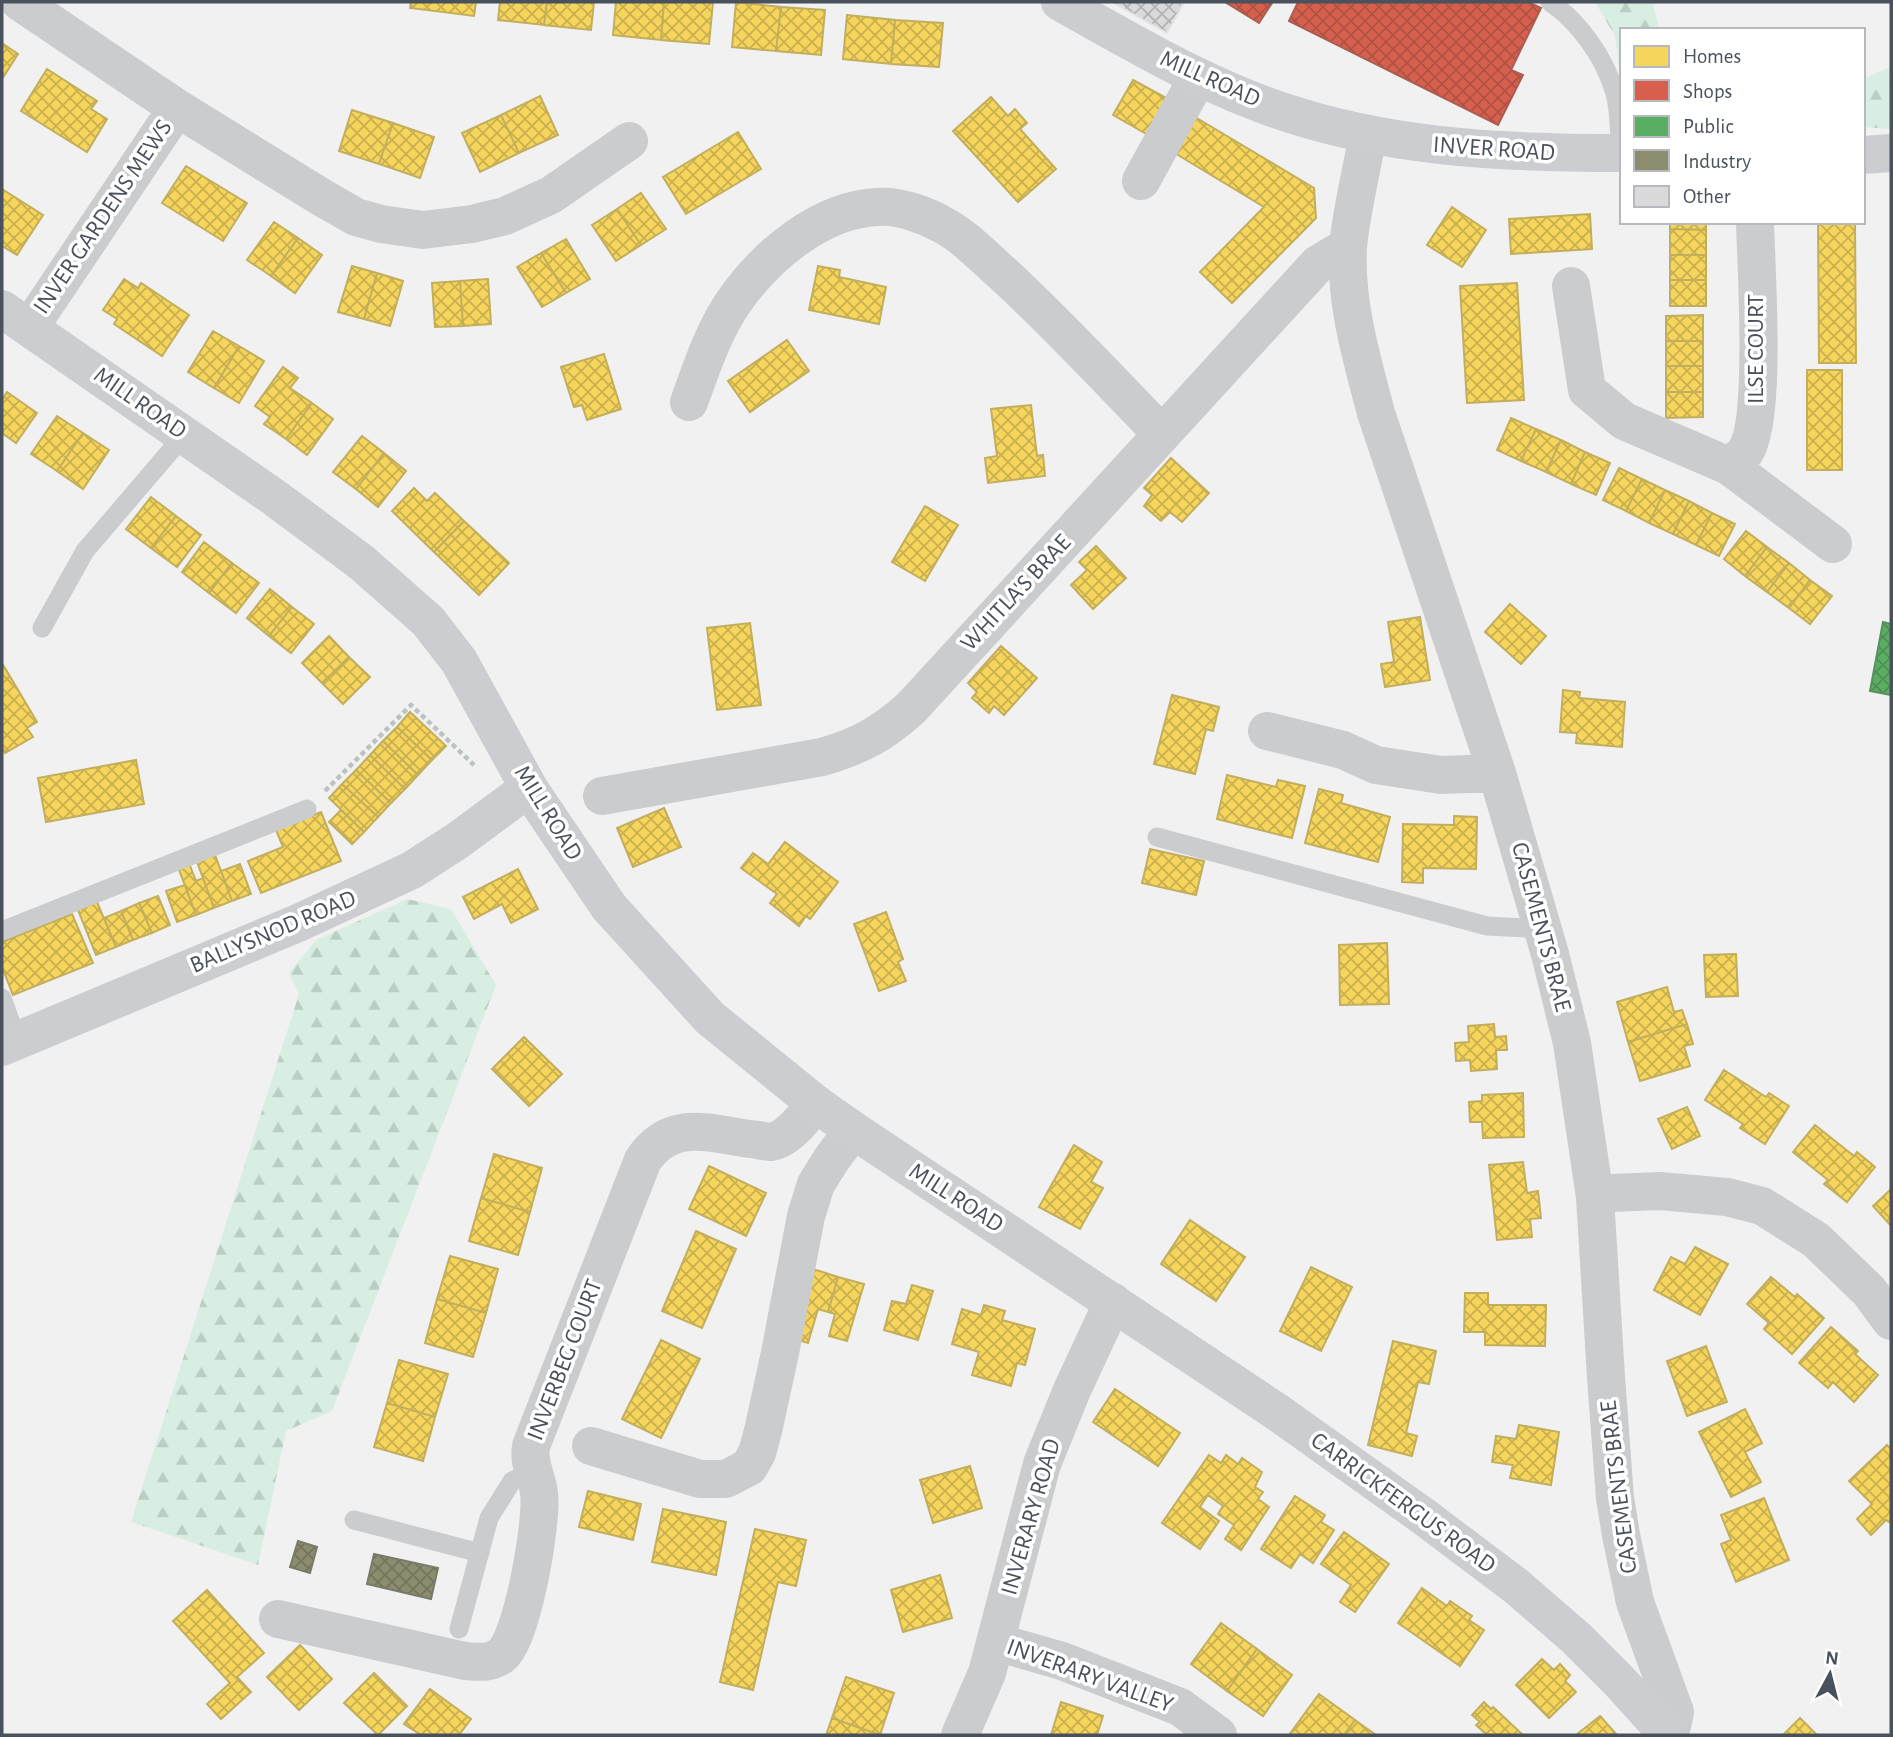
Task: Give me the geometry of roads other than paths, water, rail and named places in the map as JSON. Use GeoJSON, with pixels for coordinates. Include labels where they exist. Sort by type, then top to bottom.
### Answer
{"type":"FeatureCollection","features":[{"type":"Feature","properties":{"kind":"street","name":"INVER GARDENS MEWS"},"geometry":{"type":"LineString","coordinates":[[20,2],[177,108],[321,197],[356,216],[406,229],[423,230],[472,224],[528,207],[551,195],[629,141]]}},
{"type":"Feature","properties":{"kind":"street","name":"MILL ROAD"},"geometry":{"type":"LineString","coordinates":[[1060,2],[1199,77],[1298,117],[1368,134]]}},
{"type":"Feature","properties":{"kind":"street"},"geometry":{"type":"LineString","coordinates":[[1141,180],[1199,77]]}},
{"type":"Feature","properties":{"kind":"street","name":"INVER GARDENS MEWS"},"geometry":{"type":"LineString","coordinates":[[16,318],[177,108]]}},
{"type":"Feature","properties":{"kind":"street","name":"INVER ROAD"},"geometry":{"type":"LineString","coordinates":[[1368,134],[1447,147],[1620,153]]}},
{"type":"Feature","properties":{"kind":"street","name":"CASEMENTS BRAE"},"geometry":{"type":"LineString","coordinates":[[1368,134],[1348,246],[1349,287],[1354,323],[1376,413],[1497,773],[1543,929],[1572,1043],[1595,1197],[1615,1498],[1635,1602],[1675,1712],[1672,1726],[1666,1733]]}},
{"type":"Feature","properties":{"kind":"street"},"geometry":{"type":"LineString","coordinates":[[1865,155],[1891,153]]}},
{"type":"Feature","properties":{"kind":"street"},"geometry":{"type":"LineString","coordinates":[[689,401],[713,338],[754,275],[785,247],[812,228],[845,212],[879,206],[911,211],[944,226],[980,253],[1022,291],[1162,435]]}},
{"type":"Feature","properties":{"kind":"street","name":"ILSE COURT"},"geometry":{"type":"LineString","coordinates":[[1729,466],[1745,453],[1755,418],[1758,381],[1755,224]]}},
{"type":"Feature","properties":{"kind":"street","name":"WHITLA'S BRAE"},"geometry":{"type":"LineString","coordinates":[[602,796],[822,757],[848,750],[892,726],[1318,264],[1348,246]]}},
{"type":"Feature","properties":{"kind":"street"},"geometry":{"type":"LineString","coordinates":[[1572,286],[1587,390],[1624,421],[1729,466],[1833,544]]}},
{"type":"Feature","properties":{"kind":"street","name":"MILL ROAD"},"geometry":{"type":"LineString","coordinates":[[16,318],[185,434],[360,562],[428,621],[459,661],[530,790],[609,907],[710,1018],[816,1104],[1113,1302]]}},
{"type":"Feature","properties":{"kind":"street"},"geometry":{"type":"LineString","coordinates":[[1267,731],[1343,750],[1376,765],[1441,775],[1497,773]]}},
{"type":"Feature","properties":{"kind":"street","name":"BALLYSNOD ROAD"},"geometry":{"type":"LineString","coordinates":[[9,1044],[298,923],[412,870],[530,790]]}},
{"type":"Feature","properties":{"kind":"street","name":"INVERBEG COURT"},"geometry":{"type":"LineString","coordinates":[[278,1619],[465,1661],[489,1662],[504,1654],[513,1642],[532,1569],[539,1525],[539,1494],[529,1460],[531,1446],[643,1160],[652,1147],[671,1135],[688,1130],[772,1142],[792,1130],[816,1104]]}},
{"type":"Feature","properties":{"kind":"street"},"geometry":{"type":"LineString","coordinates":[[591,1446],[699,1479],[726,1479],[749,1467],[757,1453],[763,1430],[806,1216],[817,1184],[853,1130]]}},
{"type":"Feature","properties":{"kind":"street"},"geometry":{"type":"LineString","coordinates":[[1595,1197],[1611,1193],[1660,1191],[1727,1197],[1762,1206],[1816,1240],[1869,1291],[1891,1321]]}},
{"type":"Feature","properties":{"kind":"street","name":"INVERARY ROAD"},"geometry":{"type":"LineString","coordinates":[[960,1735],[987,1673],[1042,1464],[1072,1390],[1113,1302]]}},
{"type":"Feature","properties":{"kind":"street","name":"CARRICKFERGUS ROAD"},"geometry":{"type":"LineString","coordinates":[[1113,1302],[1277,1412],[1516,1586],[1576,1637],[1666,1733]]}},
{"type":"Feature","properties":{"kind":"street","name":"INVERARY VALLEY"},"geometry":{"type":"LineString","coordinates":[[996,1642],[1062,1661],[1181,1707],[1218,1735]]}},
{"type":"Feature","properties":{"kind":"lane"},"geometry":{"type":"LineString","coordinates":[[1550,2],[1563,10],[1604,64],[1616,96],[1620,142]]}},
{"type":"Feature","properties":{"kind":"lane"},"geometry":{"type":"LineString","coordinates":[[42,628],[85,551],[185,434]]}},
{"type":"Feature","properties":{"kind":"lane"},"geometry":{"type":"LineString","coordinates":[[2,931],[307,809]]}},
{"type":"Feature","properties":{"kind":"lane"},"geometry":{"type":"LineString","coordinates":[[1157,837],[1487,926],[1543,929]]}},
{"type":"Feature","properties":{"kind":"lane"},"geometry":{"type":"LineString","coordinates":[[2,998],[9,1044]]}},
{"type":"Feature","properties":{"kind":"lane"},"geometry":{"type":"LineString","coordinates":[[459,1629],[489,1518],[512,1481],[532,1471]]}},
{"type":"Feature","properties":{"kind":"lane"},"geometry":{"type":"LineString","coordinates":[[354,1520],[480,1553]]}}]}
